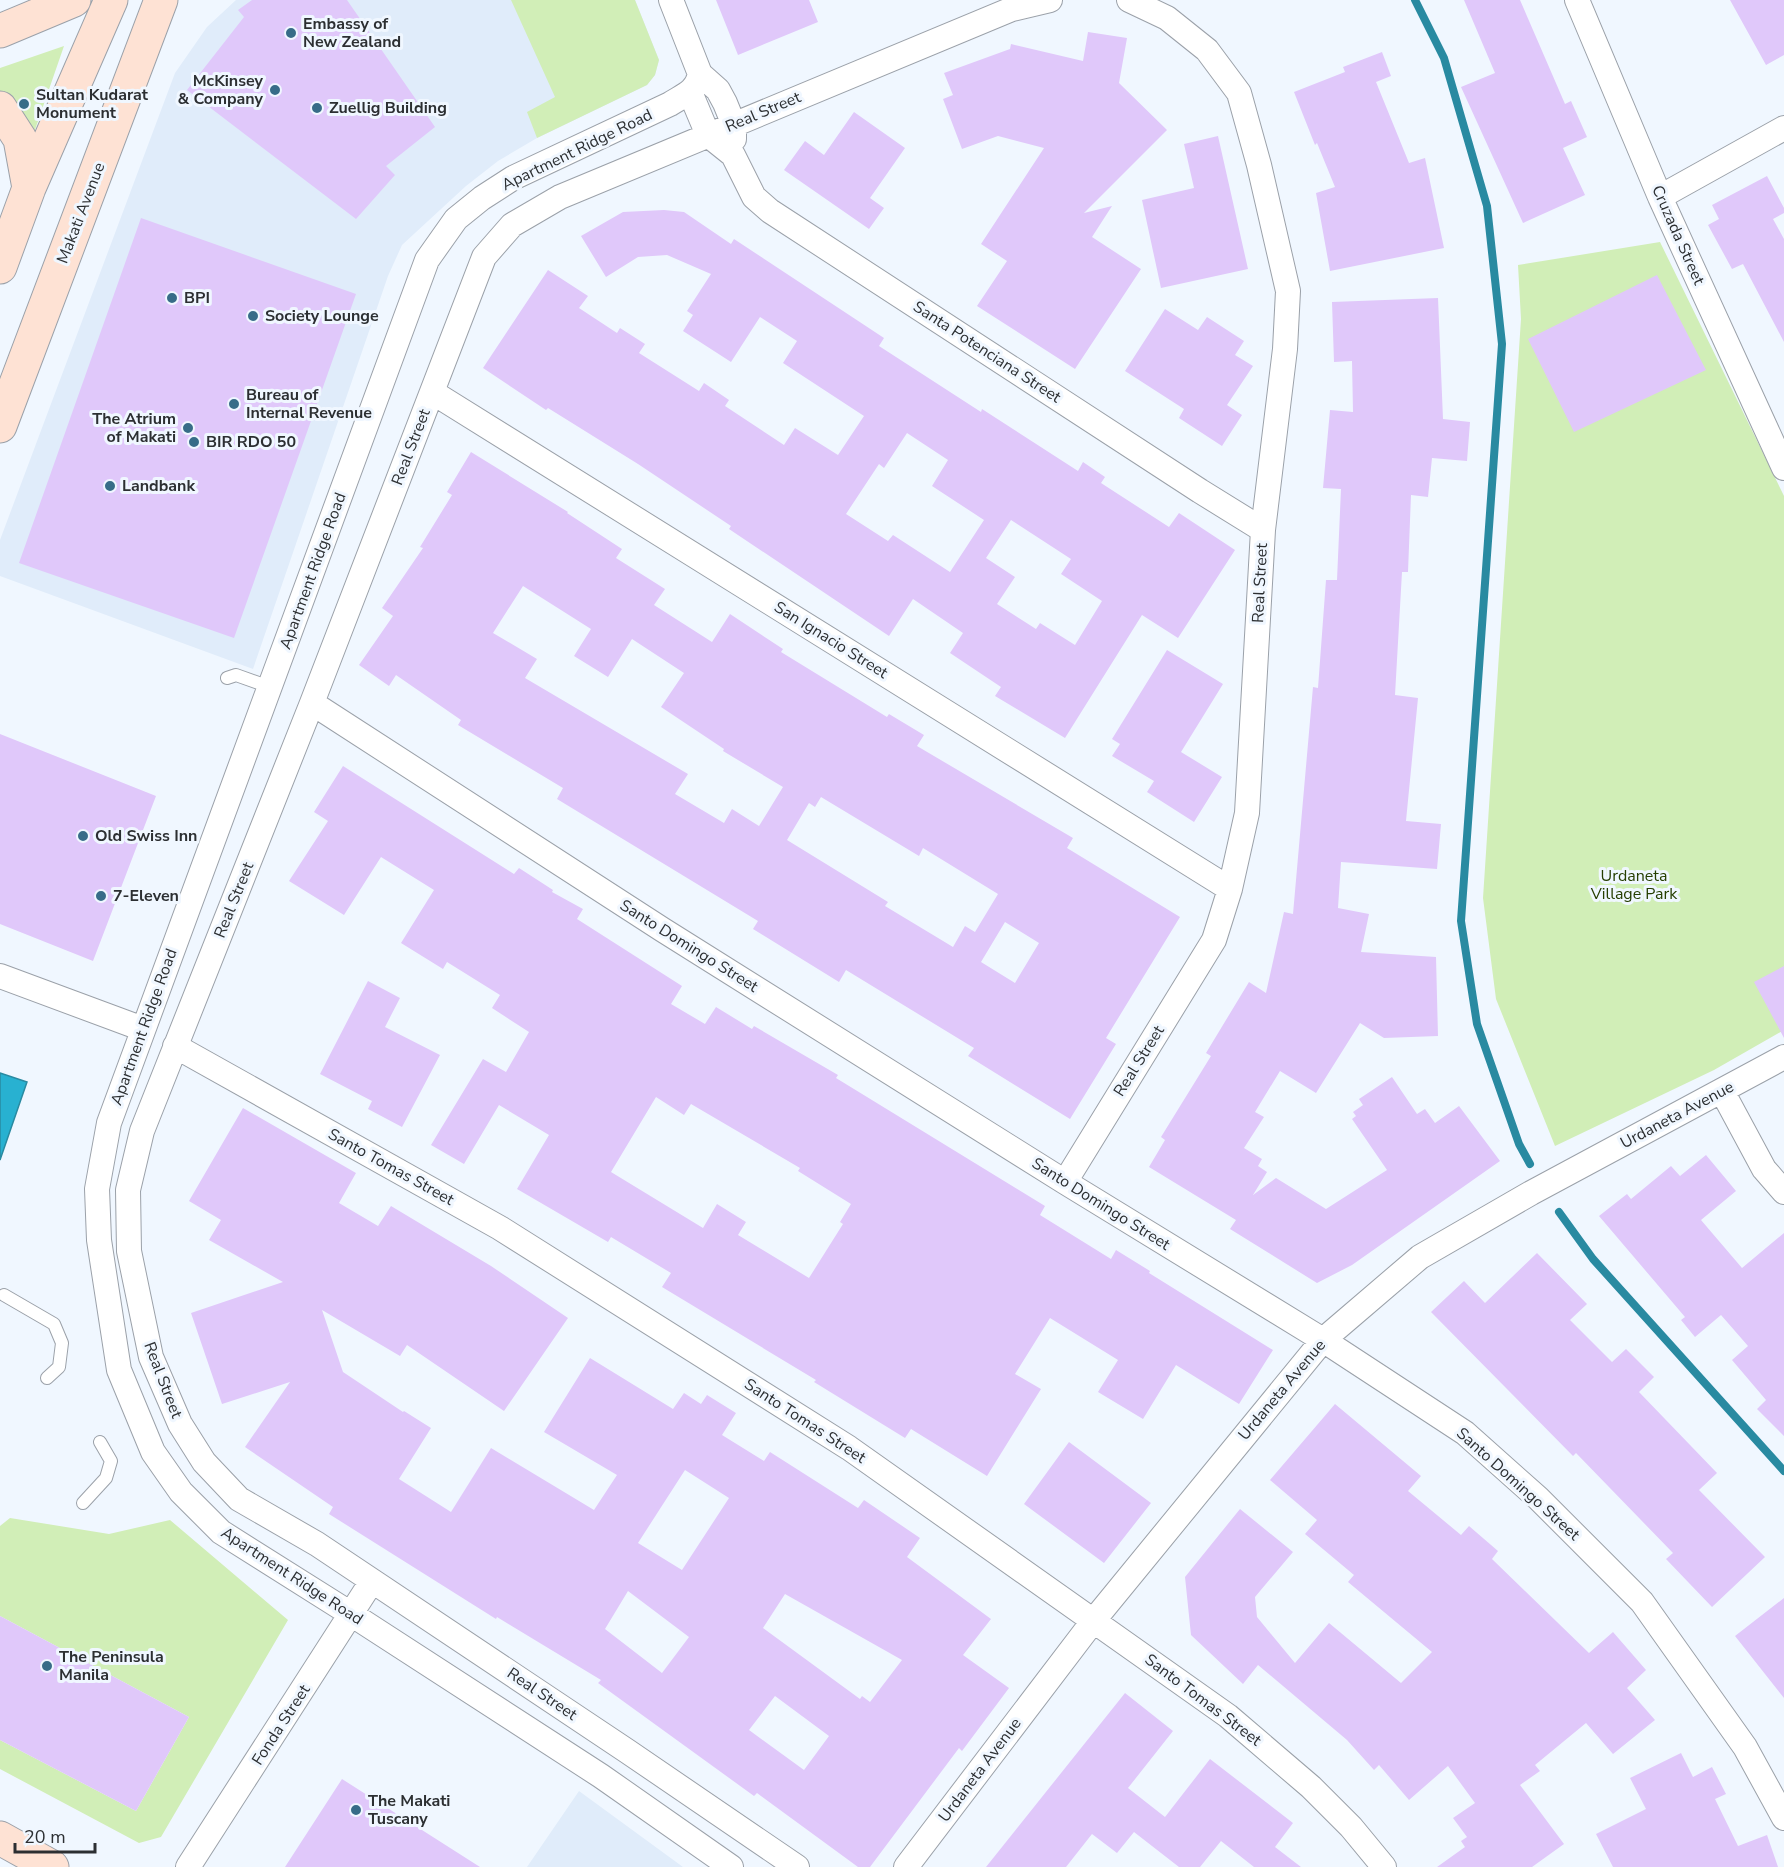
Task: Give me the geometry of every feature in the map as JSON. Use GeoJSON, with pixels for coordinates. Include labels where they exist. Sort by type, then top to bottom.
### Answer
{"type":"FeatureCollection","features":[{"type":"Feature","properties":{"kind":"main road"},"geometry":{"type":"LineString","coordinates":[[0,31],[74,0]]}},
{"type":"Feature","properties":{"kind":"main road"},"geometry":{"type":"LineString","coordinates":[[0,267],[29,188],[111,0]]}},
{"type":"Feature","properties":{"kind":"main road","name":"Makati Avenue"},"geometry":{"type":"LineString","coordinates":[[0,426],[161,0]]}},
{"type":"Feature","properties":{"kind":"main road"},"geometry":{"type":"LineString","coordinates":[[0,108],[20,139],[29,188]]}},
{"type":"Feature","properties":{"kind":"main road"},"geometry":{"type":"LineString","coordinates":[[0,1838],[52,1867]]}},
{"type":"Feature","properties":{"kind":"street","name":"Santa Potenciana Street"},"geometry":{"type":"LineString","coordinates":[[671,0],[708,135],[733,154],[754,197],[770,211],[1200,492],[1263,530]]}},
{"type":"Feature","properties":{"kind":"street","name":"Real Street"},"geometry":{"type":"LineString","coordinates":[[797,1867],[317,1544],[239,1499],[204,1462],[180,1424],[151,1357],[129,1251],[128,1190],[142,1131],[312,703],[484,256],[512,225],[560,197],[1012,9],[1050,0]]}},
{"type":"Feature","properties":{"kind":"street","name":"Real Street"},"geometry":{"type":"LineString","coordinates":[[1065,1182],[1214,940],[1230,889],[1247,813],[1263,530],[1286,350],[1288,291],[1259,165],[1239,93],[1207,50],[1167,18],[1129,0]]}},
{"type":"Feature","properties":{"kind":"street","name":"Cruzada Street"},"geometry":{"type":"LineString","coordinates":[[1577,0],[1660,197],[1784,468]]}},
{"type":"Feature","properties":{"kind":"street","name":"Santa Potenciana Street"},"geometry":{"type":"LineString","coordinates":[[695,83],[718,90],[734,125],[733,154]]}},
{"type":"Feature","properties":{"kind":"street","name":"Apartment Ridge Road"},"geometry":{"type":"LineString","coordinates":[[695,83],[670,104],[513,178],[482,198],[456,219],[427,260],[109,1123],[96,1189],[99,1240],[119,1370],[153,1452],[181,1492],[220,1532],[601,1776],[731,1867]]}},
{"type":"Feature","properties":{"kind":"street"},"geometry":{"type":"LineString","coordinates":[[1660,197],[1784,128]]}},
{"type":"Feature","properties":{"kind":"street","name":"San Ignacio Street"},"geometry":{"type":"LineString","coordinates":[[432,392],[1230,889]]}},
{"type":"Feature","properties":{"kind":"street","name":"Santo Domingo Street"},"geometry":{"type":"LineString","coordinates":[[312,703],[663,930],[1065,1182],[1323,1340],[1465,1433],[1538,1498],[1642,1602],[1745,1747],[1784,1818]]}},
{"type":"Feature","properties":{"kind":"street"},"geometry":{"type":"LineString","coordinates":[[0,976],[143,1029]]}},
{"type":"Feature","properties":{"kind":"street","name":"Santo Tomas Street"},"geometry":{"type":"LineString","coordinates":[[176,1046],[500,1228],[849,1448],[1237,1723],[1311,1787],[1351,1827],[1384,1867]]}},
{"type":"Feature","properties":{"kind":"street","name":"Urdaneta Avenue"},"geometry":{"type":"LineString","coordinates":[[906,1867],[1094,1620],[1323,1340],[1420,1257],[1531,1193],[1784,1057]]}},
{"type":"Feature","properties":{"kind":"street"},"geometry":{"type":"LineString","coordinates":[[1722,1091],[1764,1169],[1784,1192]]}},
{"type":"Feature","properties":{"kind":"street","name":"Fonda Street"},"geometry":{"type":"LineString","coordinates":[[188,1867],[372,1581]]}},
{"type":"Feature","properties":{"kind":"lane"},"geometry":{"type":"LineString","coordinates":[[227,678],[236,675],[270,687]]}},
{"type":"Feature","properties":{"kind":"lane"},"geometry":{"type":"LineString","coordinates":[[4,1295],[54,1324],[62,1342],[59,1367],[47,1378]]}},
{"type":"Feature","properties":{"kind":"lane"},"geometry":{"type":"LineString","coordinates":[[83,1503],[106,1478],[111,1461],[100,1442]]}},
{"type":"Feature","properties":{"kind":"shaded area"},"geometry":{"type":"Polygon","coordinates":[[[236,0],[635,0],[659,60],[655,75],[647,85],[537,138],[498,161],[466,186],[402,245],[388,276],[253,669],[0,576],[0,540],[175,73],[207,27],[236,0]]]}},
{"type":"Feature","properties":{"kind":"shaded area"},"geometry":{"type":"Polygon","coordinates":[[[579,1791],[683,1867],[527,1867],[579,1791]]]}},
{"type":"Feature","properties":{"kind":"green space"},"geometry":{"type":"Polygon","coordinates":[[[511,0],[635,0],[659,60],[655,75],[647,85],[537,138],[527,112],[555,97],[511,0]]]}},
{"type":"Feature","properties":{"kind":"green space"},"geometry":{"type":"Polygon","coordinates":[[[64,46],[29,147],[0,109],[0,68],[64,46]]]}},
{"type":"Feature","properties":{"kind":"green space","name":"Urdaneta Village Park"},"geometry":{"type":"Polygon","coordinates":[[[1660,242],[1784,496],[1784,1030],[1714,1070],[1555,1146],[1496,999],[1483,898],[1521,319],[1518,265],[1660,242]]]}},
{"type":"Feature","properties":{"kind":"green space"},"geometry":{"type":"Polygon","coordinates":[[[10,1518],[109,1534],[170,1520],[288,1620],[161,1837],[139,1843],[0,1769],[0,1740],[136,1811],[189,1717],[0,1616],[0,1526],[10,1518]]]}},
{"type":"Feature","properties":{"kind":"water"},"geometry":{"type":"Polygon","coordinates":[[[0,1073],[27,1082],[0,1160],[0,1073]]]}},
{"type":"Feature","properties":{"kind":"building","name":"Zuellig Building"},"geometry":{"type":"Polygon","coordinates":[[[252,0],[347,0],[435,127],[386,166],[395,175],[356,219],[187,90],[244,17],[238,10],[252,0]]]}},
{"type":"Feature","properties":{"kind":"building"},"geometry":{"type":"Polygon","coordinates":[[[716,0],[809,0],[818,22],[738,55],[716,0]]]}},
{"type":"Feature","properties":{"kind":"building"},"geometry":{"type":"Polygon","coordinates":[[[1464,0],[1520,0],[1565,104],[1571,101],[1587,137],[1563,148],[1585,195],[1523,223],[1461,87],[1495,73],[1464,0]]]}},
{"type":"Feature","properties":{"kind":"building"},"geometry":{"type":"Polygon","coordinates":[[[1730,0],[1784,0],[1784,55],[1766,65],[1730,0]]]}},
{"type":"Feature","properties":{"kind":"building"},"geometry":{"type":"Polygon","coordinates":[[[1088,32],[1127,38],[1119,83],[1167,130],[1084,213],[1112,206],[1092,237],[1141,269],[1075,369],[977,306],[1007,261],[981,244],[1044,148],[998,136],[962,149],[943,99],[953,95],[944,73],[1010,49],[1011,44],[1083,61],[1088,32]]]}},
{"type":"Feature","properties":{"kind":"building"},"geometry":{"type":"Polygon","coordinates":[[[1382,52],[1391,76],[1376,82],[1409,163],[1425,158],[1444,248],[1330,271],[1316,193],[1335,187],[1294,92],[1345,72],[1343,67],[1382,52]]]}},
{"type":"Feature","properties":{"kind":"building"},"geometry":{"type":"Polygon","coordinates":[[[854,112],[905,148],[870,198],[884,208],[869,229],[784,170],[805,141],[824,155],[854,112]]]}},
{"type":"Feature","properties":{"kind":"building"},"geometry":{"type":"Polygon","coordinates":[[[1218,136],[1248,269],[1161,288],[1142,200],[1194,188],[1184,144],[1218,136]]]}},
{"type":"Feature","properties":{"kind":"building"},"geometry":{"type":"Polygon","coordinates":[[[1767,176],[1784,208],[1784,213],[1773,219],[1784,239],[1784,342],[1743,264],[1732,269],[1708,225],[1719,219],[1712,205],[1767,176]]]}},
{"type":"Feature","properties":{"kind":"building"},"geometry":{"type":"Polygon","coordinates":[[[664,210],[684,212],[731,244],[734,239],[884,338],[879,346],[981,412],[982,409],[1078,471],[1083,462],[1105,477],[1101,483],[1169,527],[1179,513],[1235,550],[1178,638],[1142,615],[1065,738],[995,696],[1001,687],[950,653],[963,633],[913,599],[889,636],[729,529],[731,526],[638,464],[548,408],[546,410],[483,368],[548,270],[588,296],[579,308],[617,333],[620,328],[645,344],[639,353],[699,391],[704,383],[729,400],[725,406],[784,445],[795,428],[838,455],[864,416],[783,363],[797,341],[760,317],[731,362],[683,331],[693,315],[687,311],[711,274],[667,255],[638,257],[606,277],[581,236],[623,212],[664,210]],[[907,433],[884,468],[879,464],[846,514],[888,541],[893,535],[950,572],[984,520],[932,486],[948,460],[907,433]],[[1011,520],[986,558],[1015,577],[997,604],[1036,629],[1040,623],[1075,645],[1102,601],[1061,574],[1071,559],[1011,520]]]}},
{"type":"Feature","properties":{"kind":"building","name":"The Atrium of Makati"},"geometry":{"type":"Polygon","coordinates":[[[141,218],[356,294],[234,638],[19,563],[141,218]]]}},
{"type":"Feature","properties":{"kind":"building"},"geometry":{"type":"Polygon","coordinates":[[[1657,275],[1706,370],[1574,432],[1528,339],[1657,275]]]}},
{"type":"Feature","properties":{"kind":"building"},"geometry":{"type":"Polygon","coordinates":[[[1438,298],[1443,419],[1470,422],[1467,461],[1432,458],[1428,497],[1411,495],[1408,572],[1402,572],[1395,695],[1418,698],[1406,821],[1441,824],[1437,869],[1341,862],[1338,908],[1369,914],[1361,952],[1436,957],[1438,1036],[1384,1038],[1360,1023],[1316,1093],[1280,1071],[1255,1112],[1264,1117],[1244,1148],[1262,1159],[1258,1166],[1267,1172],[1253,1195],[1276,1178],[1326,1209],[1387,1170],[1352,1119],[1356,1116],[1353,1112],[1363,1105],[1359,1099],[1392,1077],[1417,1114],[1425,1109],[1435,1123],[1459,1106],[1500,1161],[1352,1265],[1317,1283],[1230,1229],[1236,1220],[1149,1167],[1165,1140],[1161,1137],[1211,1056],[1206,1053],[1249,982],[1266,993],[1284,912],[1293,914],[1313,687],[1318,688],[1326,580],[1337,580],[1341,489],[1323,488],[1330,410],[1353,412],[1352,361],[1334,362],[1332,302],[1438,298]]]}},
{"type":"Feature","properties":{"kind":"building"},"geometry":{"type":"Polygon","coordinates":[[[1165,309],[1198,330],[1207,317],[1244,341],[1235,355],[1253,366],[1227,405],[1242,415],[1222,446],[1179,418],[1184,409],[1125,371],[1165,309]]]}},
{"type":"Feature","properties":{"kind":"building"},"geometry":{"type":"Polygon","coordinates":[[[471,452],[568,512],[622,549],[616,558],[665,589],[654,605],[712,642],[730,614],[783,649],[781,652],[887,717],[889,714],[924,735],[917,746],[1073,838],[1067,848],[1180,917],[1106,1038],[1116,1044],[1070,1119],[968,1056],[974,1048],[846,970],[839,982],[753,929],[758,921],[557,799],[563,788],[458,725],[461,720],[396,675],[389,686],[359,665],[393,616],[382,608],[423,548],[420,547],[452,495],[447,492],[471,452]],[[523,586],[493,633],[537,659],[525,678],[688,774],[675,794],[724,823],[732,809],[759,826],[783,787],[723,751],[724,749],[661,707],[684,673],[632,639],[608,677],[574,656],[591,629],[523,586]],[[821,797],[815,807],[809,803],[787,840],[888,902],[885,906],[953,947],[965,926],[975,932],[998,894],[923,848],[919,856],[821,797]],[[1005,922],[981,962],[1015,983],[1039,943],[1005,922]]]}},
{"type":"Feature","properties":{"kind":"building"},"geometry":{"type":"Polygon","coordinates":[[[1167,650],[1223,684],[1181,752],[1222,777],[1194,822],[1147,792],[1154,781],[1112,756],[1120,744],[1112,739],[1167,650]]]}},
{"type":"Feature","properties":{"kind":"building"},"geometry":{"type":"Polygon","coordinates":[[[0,734],[156,796],[93,961],[0,924],[0,734]]]}},
{"type":"Feature","properties":{"kind":"building"},"geometry":{"type":"Polygon","coordinates":[[[343,766],[514,874],[519,868],[553,890],[552,892],[583,909],[577,919],[682,986],[671,1004],[705,1024],[716,1007],[752,1029],[754,1026],[838,1075],[836,1078],[1045,1206],[1040,1215],[1111,1259],[1116,1250],[1273,1350],[1239,1404],[1176,1365],[1143,1419],[1098,1392],[1118,1360],[1050,1318],[1015,1374],[1041,1389],[987,1476],[911,1429],[905,1438],[814,1382],[816,1380],[662,1287],[671,1273],[611,1237],[608,1242],[517,1189],[549,1135],[499,1105],[464,1164],[431,1145],[483,1059],[506,1072],[529,1032],[492,1008],[500,995],[447,962],[443,969],[401,943],[434,890],[381,857],[344,915],[289,881],[328,821],[314,812],[343,766]],[[656,1097],[611,1172],[703,1228],[717,1204],[746,1222],[738,1235],[809,1278],[843,1224],[840,1222],[851,1204],[798,1171],[800,1168],[691,1104],[684,1115],[656,1097]]]}},
{"type":"Feature","properties":{"kind":"building"},"geometry":{"type":"Polygon","coordinates":[[[1784,966],[1784,1038],[1754,982],[1784,966]]]}},
{"type":"Feature","properties":{"kind":"building"},"geometry":{"type":"Polygon","coordinates":[[[368,981],[400,998],[385,1027],[440,1055],[402,1127],[368,1109],[372,1101],[320,1074],[368,981]]]}},
{"type":"Feature","properties":{"kind":"building"},"geometry":{"type":"Polygon","coordinates":[[[243,1108],[356,1173],[339,1203],[378,1226],[391,1206],[491,1266],[568,1318],[504,1411],[407,1345],[400,1356],[322,1310],[343,1372],[431,1428],[399,1479],[451,1512],[491,1448],[594,1510],[617,1475],[544,1432],[590,1358],[673,1409],[684,1393],[701,1404],[707,1395],[736,1413],[722,1435],[764,1461],[770,1452],[858,1508],[864,1500],[920,1538],[907,1557],[991,1619],[963,1655],[1009,1688],[962,1751],[959,1748],[870,1867],[858,1867],[757,1793],[754,1796],[598,1683],[601,1680],[497,1617],[496,1619],[329,1514],[333,1507],[245,1447],[290,1382],[222,1404],[191,1313],[283,1282],[209,1240],[221,1220],[189,1201],[243,1108]],[[685,1470],[638,1543],[682,1570],[729,1498],[685,1470]],[[628,1591],[605,1629],[662,1673],[689,1637],[628,1591]],[[785,1594],[763,1628],[860,1699],[862,1696],[870,1702],[902,1660],[785,1594]],[[775,1696],[749,1730],[804,1770],[829,1736],[775,1696]]]}},
{"type":"Feature","properties":{"kind":"building"},"geometry":{"type":"Polygon","coordinates":[[[1706,1155],[1736,1191],[1701,1220],[1742,1268],[1784,1233],[1784,1436],[1757,1409],[1766,1400],[1732,1360],[1748,1346],[1721,1315],[1695,1337],[1681,1320],[1685,1317],[1599,1216],[1627,1194],[1631,1199],[1671,1166],[1680,1176],[1706,1155]]]}},
{"type":"Feature","properties":{"kind":"building"},"geometry":{"type":"Polygon","coordinates":[[[1537,1253],[1587,1304],[1570,1320],[1612,1362],[1626,1349],[1654,1377],[1639,1392],[1717,1473],[1699,1490],[1765,1557],[1712,1607],[1666,1559],[1673,1553],[1576,1453],[1573,1456],[1431,1312],[1464,1281],[1485,1303],[1537,1253]]]}},
{"type":"Feature","properties":{"kind":"building"},"geometry":{"type":"Polygon","coordinates":[[[1335,1404],[1421,1476],[1408,1491],[1461,1535],[1469,1526],[1498,1551],[1492,1559],[1589,1653],[1613,1632],[1646,1670],[1627,1688],[1655,1720],[1613,1754],[1586,1723],[1535,1765],[1540,1771],[1520,1785],[1564,1844],[1532,1867],[1437,1867],[1465,1847],[1461,1841],[1467,1837],[1453,1818],[1475,1803],[1448,1766],[1409,1800],[1379,1765],[1374,1770],[1347,1740],[1258,1665],[1243,1684],[1191,1635],[1185,1577],[1240,1509],[1293,1552],[1255,1597],[1257,1617],[1295,1663],[1329,1623],[1401,1683],[1432,1652],[1348,1582],[1354,1575],[1305,1534],[1317,1520],[1270,1480],[1335,1404]]]}},
{"type":"Feature","properties":{"kind":"building"},"geometry":{"type":"Polygon","coordinates":[[[1069,1442],[1151,1503],[1104,1563],[1024,1504],[1069,1442]]]}},
{"type":"Feature","properties":{"kind":"building"},"geometry":{"type":"Polygon","coordinates":[[[1784,1598],[1784,1698],[1735,1636],[1784,1598]]]}},
{"type":"Feature","properties":{"kind":"building","name":"The Peninsula Manila"},"geometry":{"type":"Polygon","coordinates":[[[0,1616],[189,1717],[136,1811],[0,1740],[0,1616]]]}},
{"type":"Feature","properties":{"kind":"building"},"geometry":{"type":"Polygon","coordinates":[[[1125,1693],[1173,1731],[1128,1788],[1165,1817],[1210,1759],[1293,1823],[1275,1847],[1301,1867],[1254,1867],[1221,1841],[1200,1867],[1179,1867],[1134,1832],[1117,1853],[1092,1834],[1066,1867],[986,1867],[1125,1693]]]}},
{"type":"Feature","properties":{"kind":"building"},"geometry":{"type":"Polygon","coordinates":[[[1681,1753],[1693,1777],[1712,1767],[1726,1794],[1715,1799],[1738,1846],[1767,1835],[1778,1867],[1613,1867],[1596,1834],[1646,1809],[1630,1778],[1681,1753]]]}},
{"type":"Feature","properties":{"kind":"building","name":"The Makati Tuscany"},"geometry":{"type":"Polygon","coordinates":[[[342,1779],[480,1867],[285,1867],[342,1779]]]}},
{"type":"Feature","properties":{"kind":"waterway"},"geometry":{"type":"LineString","coordinates":[[1415,0],[1444,58],[1487,206],[1502,344],[1461,921],[1477,1024],[1519,1144],[1530,1164]]}},
{"type":"Feature","properties":{"kind":"waterway"},"geometry":{"type":"LineString","coordinates":[[1559,1212],[1593,1259],[1784,1471]]}},
{"type":"Feature","properties":{"kind":"place","name":"Embassy of New Zealand"},"geometry":{"type":"Point","coordinates":[291,33]}},
{"type":"Feature","properties":{"kind":"place","name":"McKinsey & Company"},"geometry":{"type":"Point","coordinates":[275,90]}},
{"type":"Feature","properties":{"kind":"place","name":"Sultan Kudarat Monument"},"geometry":{"type":"Point","coordinates":[24,104]}},
{"type":"Feature","properties":{"kind":"place","name":"Zuellig Building"},"geometry":{"type":"Point","coordinates":[317,108]}},
{"type":"Feature","properties":{"kind":"place","name":"BPI"},"geometry":{"type":"Point","coordinates":[172,298]}},
{"type":"Feature","properties":{"kind":"place","name":"Society Lounge"},"geometry":{"type":"Point","coordinates":[253,316]}},
{"type":"Feature","properties":{"kind":"place","name":"Bureau of Internal Revenue"},"geometry":{"type":"Point","coordinates":[234,404]}},
{"type":"Feature","properties":{"kind":"place","name":"The Atrium of Makati"},"geometry":{"type":"Point","coordinates":[188,428]}},
{"type":"Feature","properties":{"kind":"place","name":"BIR RDO 50"},"geometry":{"type":"Point","coordinates":[194,442]}},
{"type":"Feature","properties":{"kind":"place","name":"Landbank"},"geometry":{"type":"Point","coordinates":[110,486]}},
{"type":"Feature","properties":{"kind":"place","name":"Old Swiss Inn"},"geometry":{"type":"Point","coordinates":[83,836]}},
{"type":"Feature","properties":{"kind":"place","name":"7-Eleven"},"geometry":{"type":"Point","coordinates":[101,896]}},
{"type":"Feature","properties":{"kind":"place","name":"The Peninsula Manila"},"geometry":{"type":"Point","coordinates":[47,1666]}},
{"type":"Feature","properties":{"kind":"place","name":"The Makati Tuscany"},"geometry":{"type":"Point","coordinates":[356,1810]}}]}
